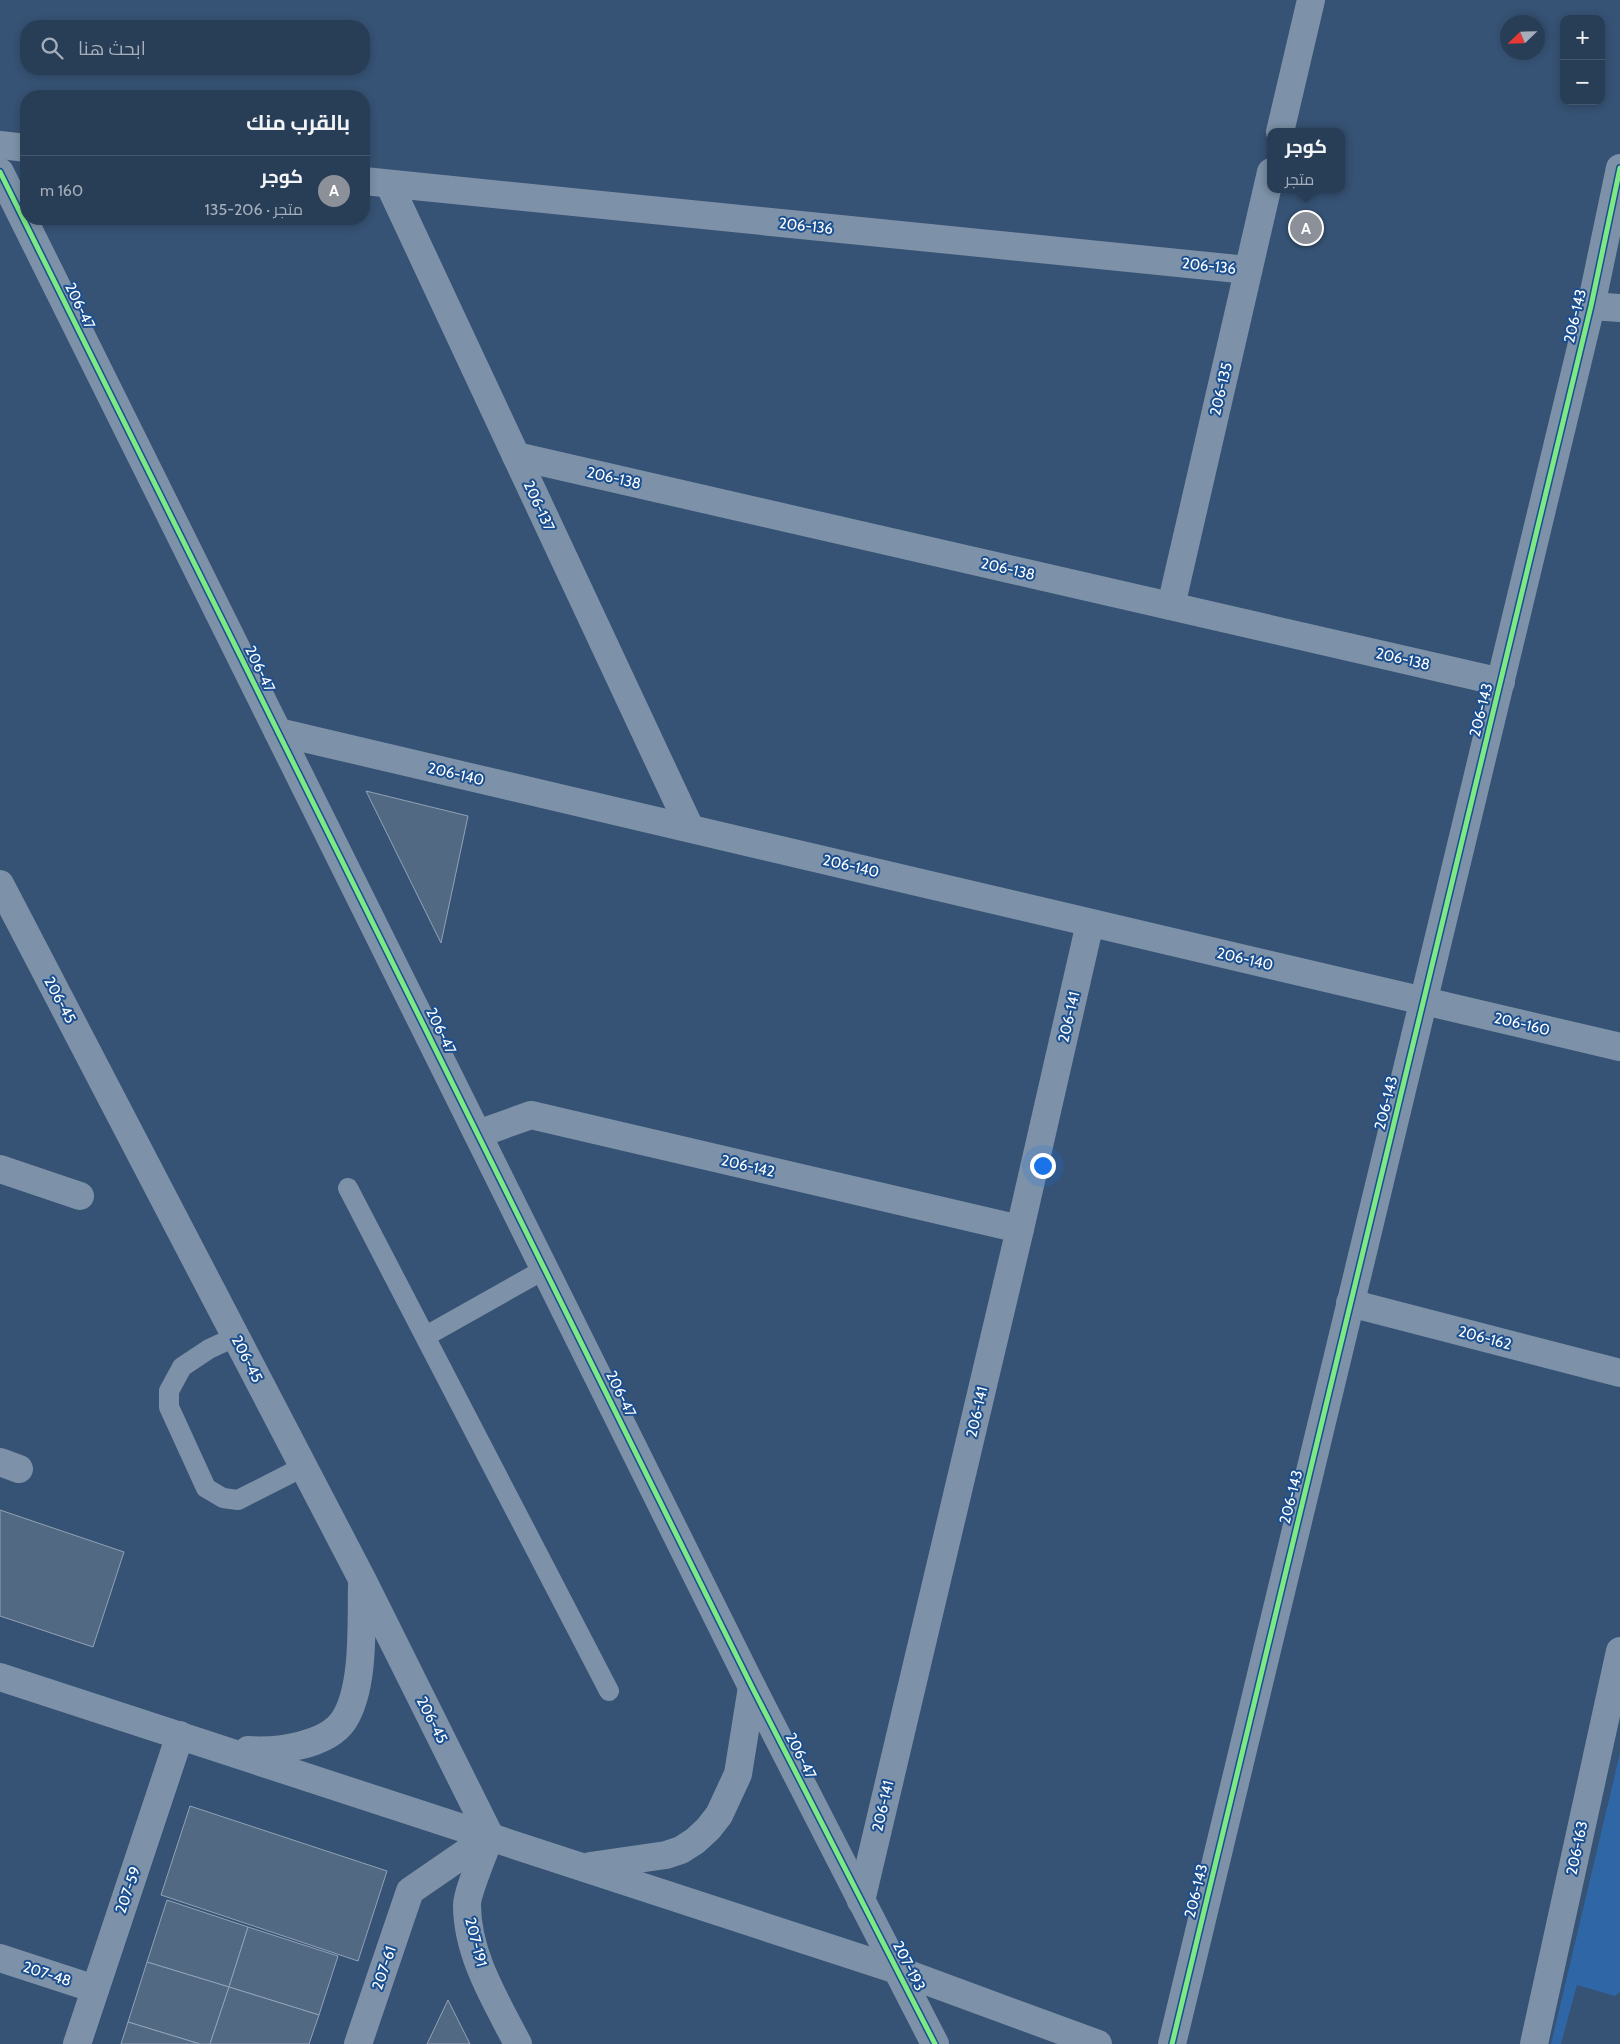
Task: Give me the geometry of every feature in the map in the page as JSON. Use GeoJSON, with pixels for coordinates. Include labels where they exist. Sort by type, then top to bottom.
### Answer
{"type":"FeatureCollection","features":[{"type":"Feature","properties":{"kind":"street"},"geometry":{"type":"LineString","coordinates":[[1281,128],[1311,0]]}},
{"type":"Feature","properties":{"kind":"street"},"geometry":{"type":"LineString","coordinates":[[0,145],[20,147]]}},
{"type":"Feature","properties":{"kind":"street","name":"206-143"},"geometry":{"type":"LineString","coordinates":[[1172,2044],[1591,306],[1620,168]]}},
{"type":"Feature","properties":{"kind":"street","name":"206-47"},"geometry":{"type":"LineString","coordinates":[[0,172],[20,212]]}},
{"type":"Feature","properties":{"kind":"street","name":"206-136"},"geometry":{"type":"LineString","coordinates":[[376,183],[1248,270]]}},
{"type":"Feature","properties":{"kind":"street","name":"206-137"},"geometry":{"type":"LineString","coordinates":[[376,183],[516,456],[690,828]]}},
{"type":"Feature","properties":{"kind":"street","name":"206-135"},"geometry":{"type":"LineString","coordinates":[[1171,606],[1267,189]]}},
{"type":"Feature","properties":{"kind":"street","name":"206-47"},"geometry":{"type":"LineString","coordinates":[[26,225],[752,1687],[861,1901]]}},
{"type":"Feature","properties":{"kind":"street"},"geometry":{"type":"LineString","coordinates":[[1591,306],[1620,308]]}},
{"type":"Feature","properties":{"kind":"street","name":"206-138"},"geometry":{"type":"LineString","coordinates":[[516,456],[1500,682]]}},
{"type":"Feature","properties":{"kind":"street","name":"206-140"},"geometry":{"type":"LineString","coordinates":[[278,732],[1423,1001]]}},
{"type":"Feature","properties":{"kind":"street","name":"206-45"},"geometry":{"type":"LineString","coordinates":[[1,892],[363,1581],[490,1836]]}},
{"type":"Feature","properties":{"kind":"street","name":"206-141"},"geometry":{"type":"LineString","coordinates":[[861,1901],[1020,1229],[1090,922]]}},
{"type":"Feature","properties":{"kind":"street","name":"206-160"},"geometry":{"type":"LineString","coordinates":[[1423,1001],[1620,1047]]}},
{"type":"Feature","properties":{"kind":"street","name":"206-142"},"geometry":{"type":"LineString","coordinates":[[478,1134],[531,1115],[1020,1229]]}},
{"type":"Feature","properties":{"kind":"street"},"geometry":{"type":"LineString","coordinates":[[0,1169],[80,1196]]}},
{"type":"Feature","properties":{"kind":"street","name":"206-162"},"geometry":{"type":"LineString","coordinates":[[1350,1303],[1620,1373]]}},
{"type":"Feature","properties":{"kind":"street"},"geometry":{"type":"LineString","coordinates":[[216,1747],[258,1751],[297,1747],[321,1738],[343,1722],[351,1706],[359,1669],[363,1581]]}},
{"type":"Feature","properties":{"kind":"street","name":"206-163"},"geometry":{"type":"LineString","coordinates":[[1534,2044],[1620,1651]]}},
{"type":"Feature","properties":{"kind":"street"},"geometry":{"type":"LineString","coordinates":[[0,1677],[897,1970],[1098,2044]]}},
{"type":"Feature","properties":{"kind":"street"},"geometry":{"type":"LineString","coordinates":[[584,1867],[666,1855],[681,1850],[708,1829],[719,1815],[738,1774],[752,1687]]}},
{"type":"Feature","properties":{"kind":"street","name":"207-59"},"geometry":{"type":"LineString","coordinates":[[76,2044],[180,1735]]}},
{"type":"Feature","properties":{"kind":"street","name":"207-61"},"geometry":{"type":"LineString","coordinates":[[358,2044],[410,1891],[490,1836]]}},
{"type":"Feature","properties":{"kind":"street","name":"207-191"},"geometry":{"type":"LineString","coordinates":[[490,1836],[467,1904],[471,1936],[481,1968],[518,2044]]}},
{"type":"Feature","properties":{"kind":"street","name":"207-193"},"geometry":{"type":"LineString","coordinates":[[861,1901],[935,2044]]}},
{"type":"Feature","properties":{"kind":"street","name":"207-48"},"geometry":{"type":"LineString","coordinates":[[0,1958],[95,1989]]}},
{"type":"Feature","properties":{"kind":"lane"},"geometry":{"type":"LineString","coordinates":[[348,1188],[609,1691]]}},
{"type":"Feature","properties":{"kind":"lane"},"geometry":{"type":"LineString","coordinates":[[426,1336],[545,1269]]}},
{"type":"Feature","properties":{"kind":"lane"},"geometry":{"type":"LineString","coordinates":[[236,1337],[209,1349],[182,1367],[169,1391],[169,1407],[206,1488],[223,1498],[238,1500],[303,1467]]}},
{"type":"Feature","properties":{"kind":"shaded area"},"geometry":{"type":"Polygon","coordinates":[[[1620,1753],[1620,1992],[1615,1996],[1577,1985],[1561,2044],[1551,2044],[1620,1753]]]}},
{"type":"Feature","properties":{"kind":"building"},"geometry":{"type":"Polygon","coordinates":[[[366,791],[468,816],[441,943],[366,791]]]}},
{"type":"Feature","properties":{"kind":"building"},"geometry":{"type":"Polygon","coordinates":[[[0,1510],[124,1552],[93,1647],[0,1616],[0,1510]]]}},
{"type":"Feature","properties":{"kind":"building"},"geometry":{"type":"Polygon","coordinates":[[[190,1806],[387,1871],[358,1961],[161,1895],[190,1806]]]}},
{"type":"Feature","properties":{"kind":"building"},"geometry":{"type":"Polygon","coordinates":[[[167,1900],[248,1927],[229,1987],[147,1962],[167,1900]]]}},
{"type":"Feature","properties":{"kind":"building"},"geometry":{"type":"Polygon","coordinates":[[[248,1927],[338,1956],[319,2015],[229,1987],[248,1927]]]}},
{"type":"Feature","properties":{"kind":"building"},"geometry":{"type":"Polygon","coordinates":[[[147,1962],[229,1987],[210,2044],[200,2044],[128,2022],[147,1962]]]}},
{"type":"Feature","properties":{"kind":"building"},"geometry":{"type":"Polygon","coordinates":[[[229,1987],[319,2015],[309,2044],[210,2044],[229,1987]]]}},
{"type":"Feature","properties":{"kind":"building"},"geometry":{"type":"Polygon","coordinates":[[[448,2000],[470,2044],[427,2044],[448,2000]]]}},
{"type":"Feature","properties":{"kind":"building"},"geometry":{"type":"Polygon","coordinates":[[[128,2022],[200,2044],[121,2044],[128,2022]]]}},
{"type":"Feature","properties":{"kind":"cycle path"},"geometry":{"type":"LineString","coordinates":[[1172,2044],[1591,306],[1620,168]]}},
{"type":"Feature","properties":{"kind":"cycle path"},"geometry":{"type":"LineString","coordinates":[[0,172],[20,212]]}},
{"type":"Feature","properties":{"kind":"cycle path"},"geometry":{"type":"LineString","coordinates":[[26,225],[752,1687],[935,2044]]}},
{"type":"Feature","properties":{"kind":"place","name":"كوجر"},"geometry":{"type":"Point","coordinates":[1306,228]}}]}
